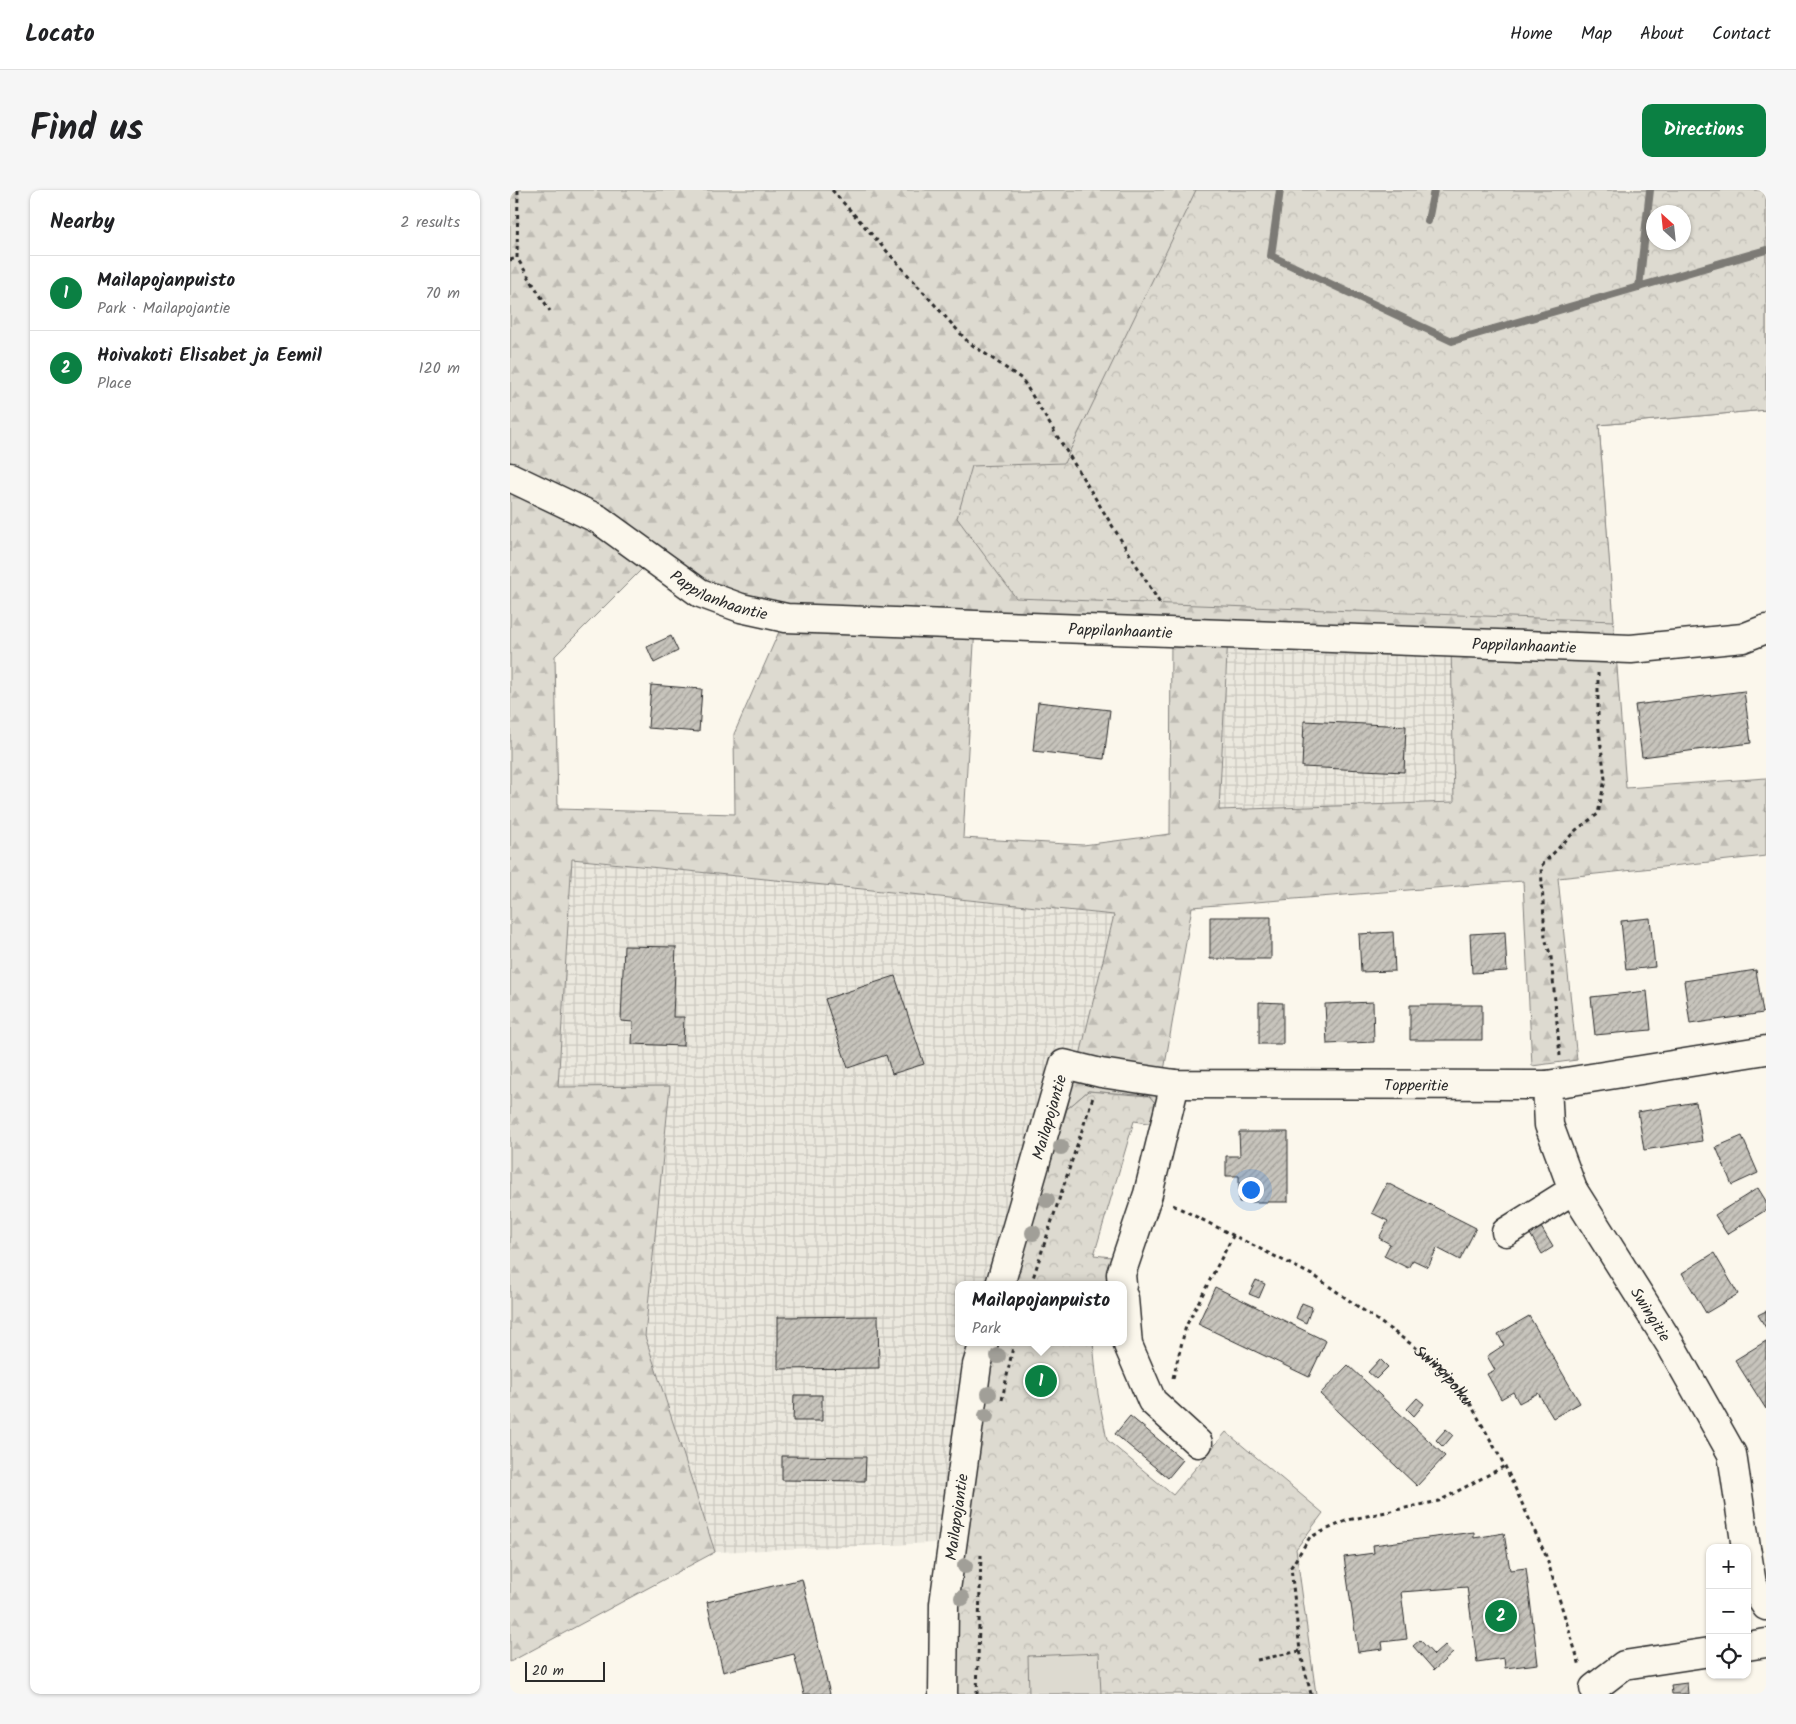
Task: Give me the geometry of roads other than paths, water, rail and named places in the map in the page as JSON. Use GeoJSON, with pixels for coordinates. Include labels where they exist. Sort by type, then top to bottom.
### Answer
{"type":"FeatureCollection","features":[{"type":"Feature","properties":{"kind":"street","name":"Pappilanhaantie"},"geometry":{"type":"LineString","coordinates":[[510,477],[598,519],[700,593],[741,608],[786,618],[1631,649],[1743,638],[1766,629]]}},
{"type":"Feature","properties":{"kind":"street","name":"Topperitie"},"geometry":{"type":"LineString","coordinates":[[1064,1064],[1101,1073],[1175,1084],[1555,1083],[1766,1050]]}},
{"type":"Feature","properties":{"kind":"street","name":"Mailapojantie"},"geometry":{"type":"LineString","coordinates":[[1001,1281],[1064,1064]]}},
{"type":"Feature","properties":{"kind":"street","name":"Swingitie"},"geometry":{"type":"LineString","coordinates":[[1555,1083],[1549,1126],[1573,1190],[1670,1344],[1732,1454],[1745,1544]]}},
{"type":"Feature","properties":{"kind":"street"},"geometry":{"type":"LineString","coordinates":[[1122,1281],[1121,1274],[1148,1194],[1175,1084]]}},
{"type":"Feature","properties":{"kind":"street"},"geometry":{"type":"LineString","coordinates":[[1506,1232],[1573,1190]]}},
{"type":"Feature","properties":{"kind":"street"},"geometry":{"type":"LineString","coordinates":[[1127,1333],[1128,1345],[1152,1401],[1198,1443]]}},
{"type":"Feature","properties":{"kind":"street","name":"Mailapojantie"},"geometry":{"type":"LineString","coordinates":[[943,1694],[944,1604],[977,1365],[983,1346]]}},
{"type":"Feature","properties":{"kind":"street"},"geometry":{"type":"LineString","coordinates":[[1751,1578],[1752,1584],[1766,1606]]}},
{"type":"Feature","properties":{"kind":"street"},"geometry":{"type":"LineString","coordinates":[[1751,1645],[1766,1643]]}},
{"type":"Feature","properties":{"kind":"street"},"geometry":{"type":"LineString","coordinates":[[1594,1688],[1624,1665],[1706,1653]]}},
{"type":"Feature","properties":{"kind":"waterway"},"geometry":{"type":"LineString","coordinates":[[1280,190],[1271,256],[1452,341],[1766,250]]}},
{"type":"Feature","properties":{"kind":"waterway"},"geometry":{"type":"LineString","coordinates":[[1428,221],[1434,190]]}},
{"type":"Feature","properties":{"kind":"waterway"},"geometry":{"type":"LineString","coordinates":[[1639,287],[1650,190]]}},
{"type":"Feature","properties":{"kind":"place","name":"Mailapojanpuisto"},"geometry":{"type":"Point","coordinates":[1041,1381]}},
{"type":"Feature","properties":{"kind":"place","name":"Hoivakoti Elisabet ja Eemil"},"geometry":{"type":"Point","coordinates":[1501,1616]}}]}
